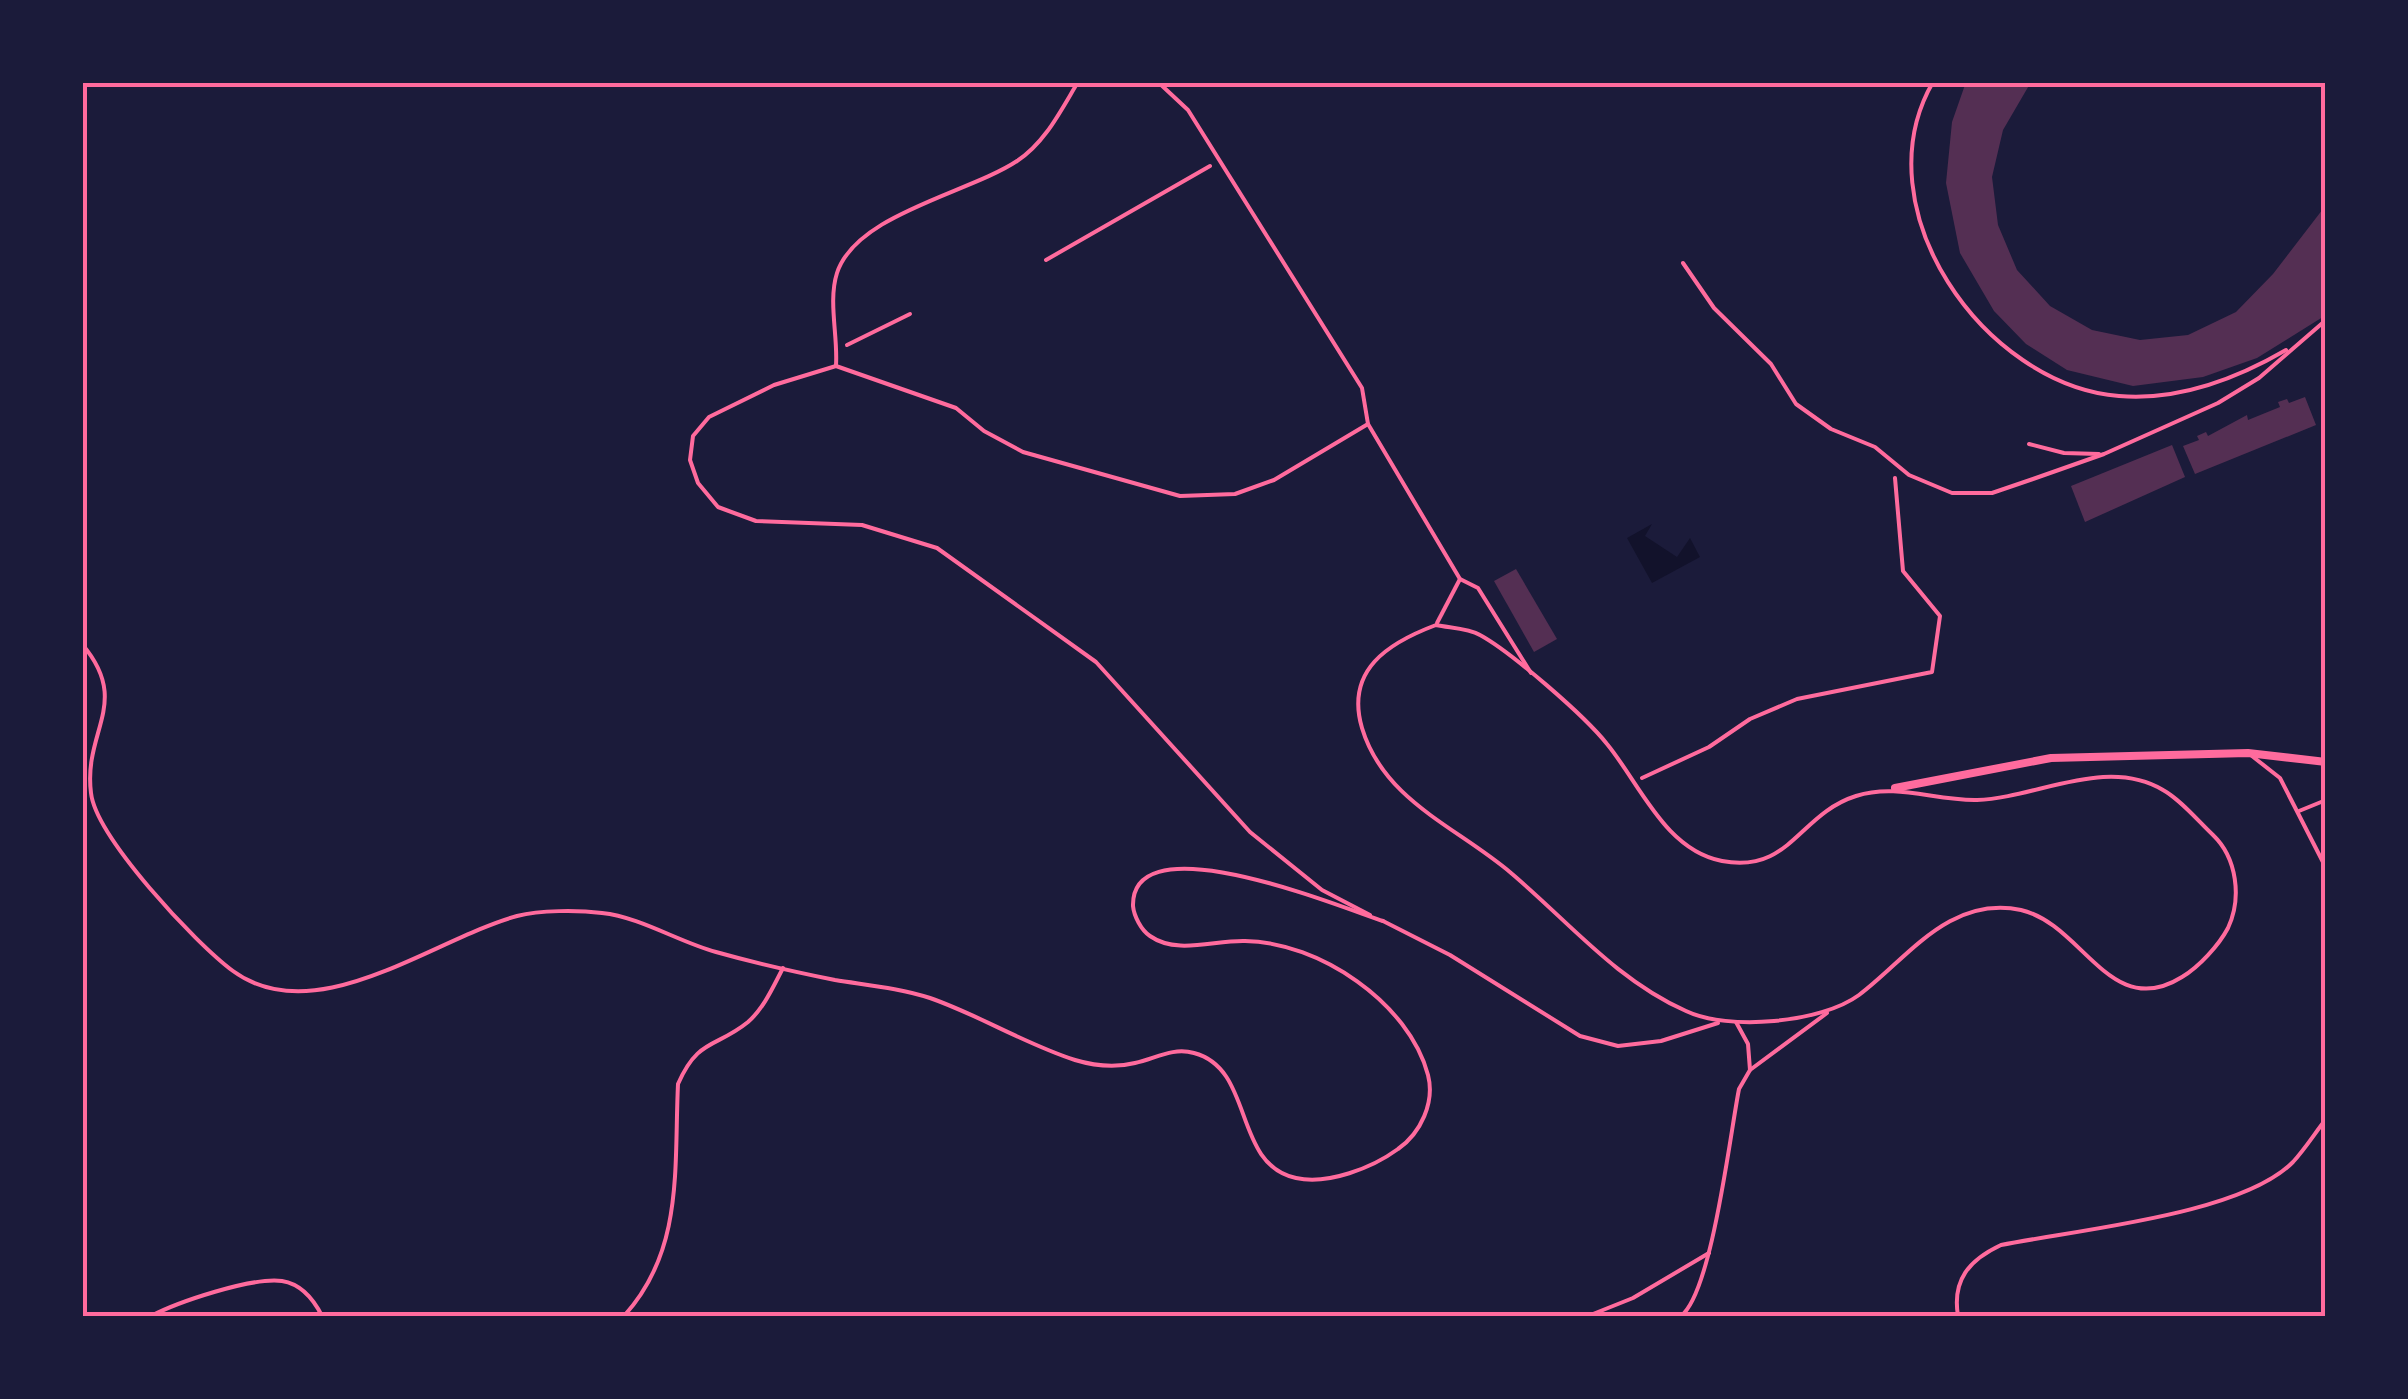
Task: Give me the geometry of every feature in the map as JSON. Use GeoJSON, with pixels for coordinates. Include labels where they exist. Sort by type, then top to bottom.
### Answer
{"type":"FeatureCollection","features":[{"type":"Feature","properties":{"kind":"street"},"geometry":{"type":"LineString","coordinates":[[1894,788],[2051,758],[2248,754],[2326,762]]}},
{"type":"Feature","properties":{"kind":"lane"},"geometry":{"type":"LineString","coordinates":[[836,366],[837,272],[856,244],[881,224],[1018,160],[1050,129],[1078,82]]}},
{"type":"Feature","properties":{"kind":"lane"},"geometry":{"type":"LineString","coordinates":[[1158,82],[1188,110],[1362,388],[1368,424],[1460,579],[1478,588],[1535,678]]}},
{"type":"Feature","properties":{"kind":"lane"},"geometry":{"type":"LineString","coordinates":[[1933,82],[1914,134],[1913,183],[1924,229],[1945,278],[1973,317],[2014,355],[2062,382],[2118,396],[2184,392],[2245,374],[2295,346]]}},
{"type":"Feature","properties":{"kind":"lane"},"geometry":{"type":"LineString","coordinates":[[1683,263],[1714,308],[1770,364],[1796,404],[1831,429],[1875,447],[1909,475],[1952,493],[1992,493],[2104,454],[2218,403],[2260,378],[2326,320]]}},
{"type":"Feature","properties":{"kind":"lane"},"geometry":{"type":"LineString","coordinates":[[1368,424],[1274,480],[1235,494],[1180,496],[1023,452],[984,431],[956,408],[836,366],[774,385],[709,418],[693,436],[690,460],[698,484],[718,506],[756,521],[862,524],[937,548],[1096,662],[1250,832],[1322,890],[1450,955],[1580,1036],[1618,1046],[1661,1040],[1721,1023],[1830,1010]]}},
{"type":"Feature","properties":{"kind":"lane"},"geometry":{"type":"LineString","coordinates":[[2030,444],[2064,453],[2104,454]]}},
{"type":"Feature","properties":{"kind":"lane"},"geometry":{"type":"LineString","coordinates":[[1436,625],[1460,579]]}},
{"type":"Feature","properties":{"kind":"lane"},"geometry":{"type":"LineString","coordinates":[[1681,1316],[1690,1309],[1709,1253],[1738,1089],[1750,1070],[1830,1010],[1860,994],[1926,934],[1977,911],[2022,910],[2058,930],[2120,984],[2145,990],[2167,986],[2192,971],[2226,932],[2237,902],[2234,872],[2221,843],[2164,790],[2127,778],[2078,780],[1984,800],[1940,799],[1894,788],[1826,808],[1783,853],[1758,863],[1718,861],[1676,836],[1606,742],[1478,633],[1436,625],[1397,639],[1368,669],[1356,705],[1371,757],[1409,801],[1509,871],[1592,950],[1685,1011],[1721,1023]]}},
{"type":"Feature","properties":{"kind":"lane"},"geometry":{"type":"LineString","coordinates":[[85,648],[104,674],[106,702],[89,770],[91,802],[111,838],[176,919],[235,973],[280,993],[326,990],[521,914],[605,913],[710,950],[925,996],[1074,1060],[1108,1066],[1138,1063],[1170,1051],[1197,1053],[1220,1071],[1237,1094],[1257,1150],[1275,1170],[1298,1179],[1326,1179],[1371,1164],[1404,1146],[1424,1120],[1431,1086],[1420,1048],[1394,1009],[1300,948],[1246,941],[1173,946],[1146,934],[1132,911],[1136,888],[1152,872],[1188,866],[1234,874],[1382,921]]}},
{"type":"Feature","properties":{"kind":"lane"},"geometry":{"type":"LineString","coordinates":[[2248,754],[2280,778],[2326,868]]}},
{"type":"Feature","properties":{"kind":"lane"},"geometry":{"type":"LineString","coordinates":[[2299,811],[2326,800]]}},
{"type":"Feature","properties":{"kind":"lane"},"geometry":{"type":"LineString","coordinates":[[624,1316],[640,1298],[671,1233],[678,1084],[688,1062],[709,1042],[744,1025],[761,1009],[783,968]]}},
{"type":"Feature","properties":{"kind":"lane"},"geometry":{"type":"LineString","coordinates":[[1736,1022],[1748,1044],[1750,1070]]}},
{"type":"Feature","properties":{"kind":"lane"},"geometry":{"type":"LineString","coordinates":[[1958,1316],[1955,1298],[1962,1274],[1978,1256],[2001,1245],[2209,1204],[2254,1187],[2292,1164],[2326,1119]]}},
{"type":"Feature","properties":{"kind":"lane"},"geometry":{"type":"LineString","coordinates":[[1588,1316],[1633,1298],[1709,1253]]}},
{"type":"Feature","properties":{"kind":"lane"},"geometry":{"type":"LineString","coordinates":[[151,1316],[258,1282],[284,1281],[305,1292],[322,1316]]}},
{"type":"Feature","properties":{"kind":"path"},"geometry":{"type":"LineString","coordinates":[[1046,260],[1218,162]]}},
{"type":"Feature","properties":{"kind":"path"},"geometry":{"type":"LineString","coordinates":[[837,350],[910,314]]}},
{"type":"Feature","properties":{"kind":"path"},"geometry":{"type":"LineString","coordinates":[[1633,783],[1709,747],[1750,719],[1796,699],[1932,672],[1940,616],[1903,571],[1894,463]]}},
{"type":"Feature","properties":{"kind":"shaded area"},"geometry":{"type":"Polygon","coordinates":[[[1652,524],[1645,536],[1677,557],[1690,538],[1700,557],[1652,583],[1627,538],[1652,524]]]}},
{"type":"Feature","properties":{"kind":"building"},"geometry":{"type":"Polygon","coordinates":[[[1966,82],[2031,82],[2003,130],[1992,177],[1998,225],[2017,270],[2050,306],[2092,330],[2140,340],[2188,335],[2236,312],[2273,274],[2326,205],[2326,315],[2257,358],[2203,377],[2133,386],[2067,370],[2026,344],[1994,311],[1960,253],[1946,183],[1952,122],[1966,82]]]}},
{"type":"Feature","properties":{"kind":"building"},"geometry":{"type":"Polygon","coordinates":[[[2305,397],[2316,425],[2195,474],[2183,446],[2199,440],[2197,436],[2206,432],[2208,436],[2247,415],[2248,420],[2280,407],[2278,402],[2305,397]]]}},
{"type":"Feature","properties":{"kind":"building"},"geometry":{"type":"Polygon","coordinates":[[[2172,445],[2185,477],[2085,522],[2071,486],[2172,445]]]}},
{"type":"Feature","properties":{"kind":"building"},"geometry":{"type":"Polygon","coordinates":[[[1516,569],[1557,639],[1534,652],[1494,581],[1516,569]]]}}]}
